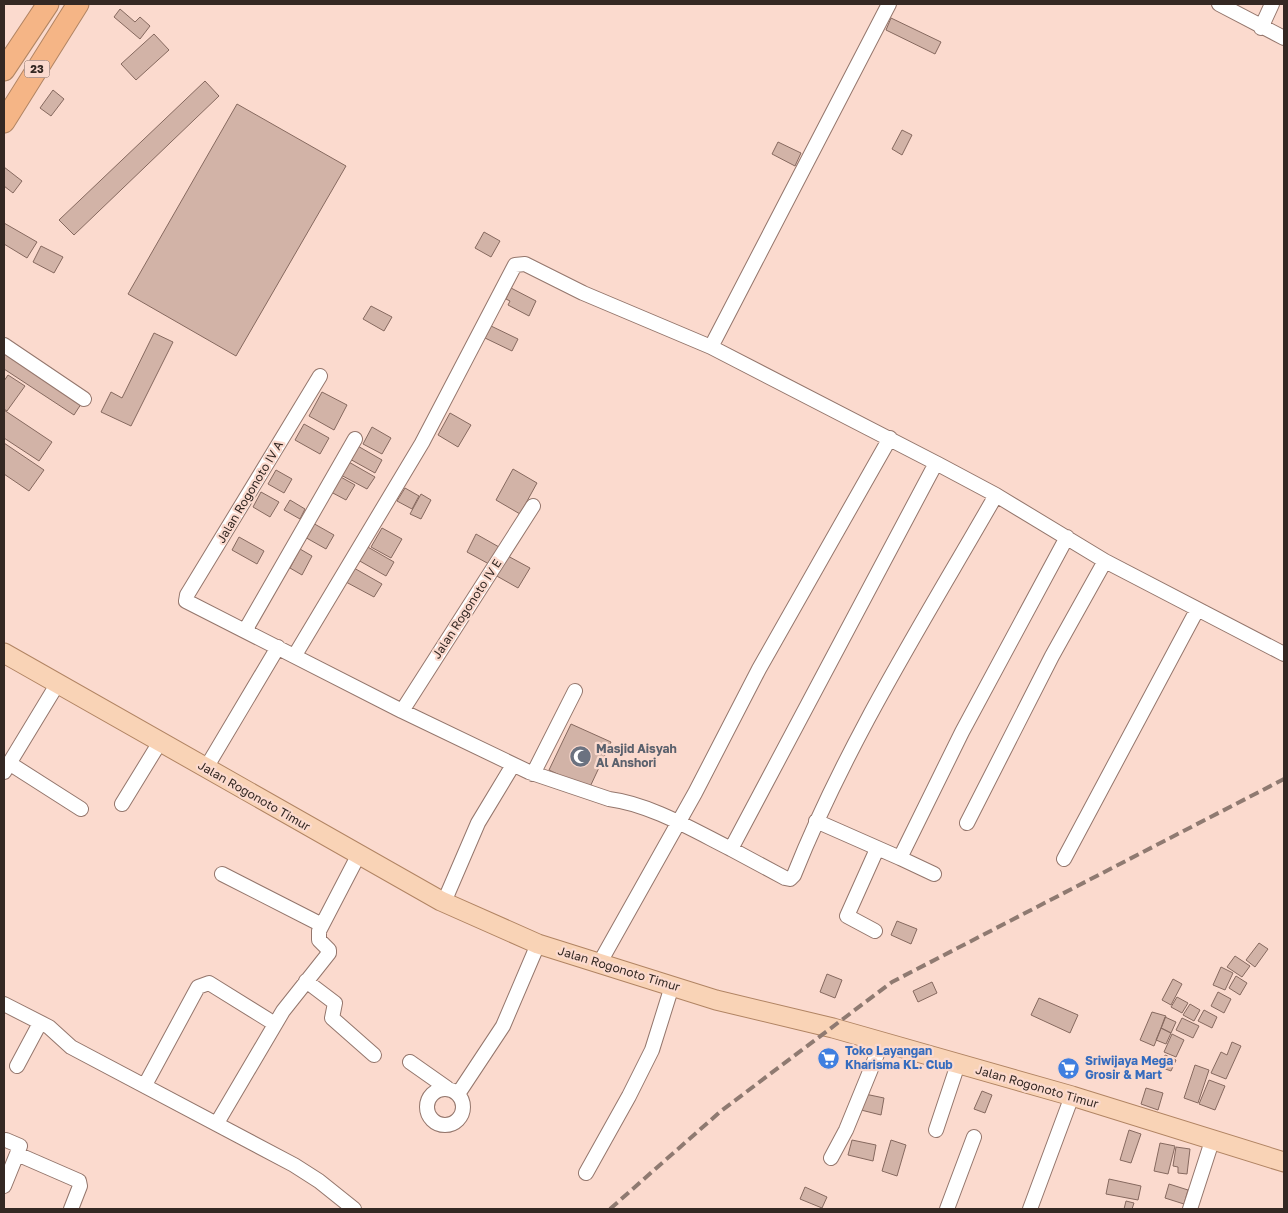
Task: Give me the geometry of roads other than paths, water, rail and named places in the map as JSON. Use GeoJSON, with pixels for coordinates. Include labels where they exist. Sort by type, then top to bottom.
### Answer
{"type":"FeatureCollection","features":[{"type":"Feature","properties":{"kind":"highway","name":"23"},"geometry":{"type":"LineString","coordinates":[[4,70],[49,4]]}},
{"type":"Feature","properties":{"kind":"highway","name":"23"},"geometry":{"type":"LineString","coordinates":[[4,122],[74,10]]}},
{"type":"Feature","properties":{"kind":"main road","name":"Jalan Rogonoto Timur"},"geometry":{"type":"LineString","coordinates":[[4,653],[358,856],[444,902],[538,944],[672,986],[882,1042],[1072,1096],[1213,1138],[1284,1162]]}},
{"type":"Feature","properties":{"kind":"street"},"geometry":{"type":"LineString","coordinates":[[49,4],[74,10]]}},
{"type":"Feature","properties":{"kind":"street"},"geometry":{"type":"LineString","coordinates":[[711,347],[889,4]]}},
{"type":"Feature","properties":{"kind":"street"},"geometry":{"type":"LineString","coordinates":[[1220,4],[1261,28],[1284,38]]}},
{"type":"Feature","properties":{"kind":"street"},"geometry":{"type":"LineString","coordinates":[[1261,28],[1272,4]]}},
{"type":"Feature","properties":{"kind":"street"},"geometry":{"type":"LineString","coordinates":[[295,655],[422,443],[516,265],[524,264],[583,293],[711,347],[890,438],[996,495],[1106,561],[1284,654]]}},
{"type":"Feature","properties":{"kind":"street"},"geometry":{"type":"LineString","coordinates":[[4,345],[84,399]]}},
{"type":"Feature","properties":{"kind":"street","name":"Jalan Rogonoto IV A"},"geometry":{"type":"LineString","coordinates":[[246,630],[186,601],[187,595],[320,376]]}},
{"type":"Feature","properties":{"kind":"street"},"geometry":{"type":"LineString","coordinates":[[599,964],[695,793],[759,669],[890,438]]}},
{"type":"Feature","properties":{"kind":"street"},"geometry":{"type":"LineString","coordinates":[[355,440],[246,630],[402,711],[533,774],[609,799],[621,800],[677,822],[790,879],[794,875],[816,821],[886,688],[996,495]]}},
{"type":"Feature","properties":{"kind":"street"},"geometry":{"type":"LineString","coordinates":[[732,849],[936,463]]}},
{"type":"Feature","properties":{"kind":"street","name":"Jalan Rogonoto IV E"},"geometry":{"type":"LineString","coordinates":[[402,711],[533,506]]}},
{"type":"Feature","properties":{"kind":"street"},"geometry":{"type":"LineString","coordinates":[[900,858],[962,732],[1067,537]]}},
{"type":"Feature","properties":{"kind":"street"},"geometry":{"type":"LineString","coordinates":[[967,823],[1052,656],[1106,561]]}},
{"type":"Feature","properties":{"kind":"street"},"geometry":{"type":"LineString","coordinates":[[1064,859],[1197,610]]}},
{"type":"Feature","properties":{"kind":"street"},"geometry":{"type":"LineString","coordinates":[[206,768],[278,646]]}},
{"type":"Feature","properties":{"kind":"street"},"geometry":{"type":"LineString","coordinates":[[58,683],[6,768],[81,809]]}},
{"type":"Feature","properties":{"kind":"street"},"geometry":{"type":"LineString","coordinates":[[533,774],[575,691]]}},
{"type":"Feature","properties":{"kind":"street"},"geometry":{"type":"LineString","coordinates":[[122,804],[160,742]]}},
{"type":"Feature","properties":{"kind":"street"},"geometry":{"type":"LineString","coordinates":[[444,902],[478,823],[513,764]]}},
{"type":"Feature","properties":{"kind":"street"},"geometry":{"type":"LineString","coordinates":[[816,821],[934,874]]}},
{"type":"Feature","properties":{"kind":"street"},"geometry":{"type":"LineString","coordinates":[[875,931],[847,916],[877,849]]}},
{"type":"Feature","properties":{"kind":"street"},"geometry":{"type":"LineString","coordinates":[[216,1123],[276,1024],[306,981],[329,953],[329,950],[318,936],[358,856]]}},
{"type":"Feature","properties":{"kind":"street"},"geometry":{"type":"LineString","coordinates":[[222,874],[322,926]]}},
{"type":"Feature","properties":{"kind":"street"},"geometry":{"type":"LineString","coordinates":[[410,1062],[453,1091],[503,1026],[538,944]]}},
{"type":"Feature","properties":{"kind":"street"},"geometry":{"type":"LineString","coordinates":[[306,981],[335,1003],[332,1018],[374,1055]]}},
{"type":"Feature","properties":{"kind":"street"},"geometry":{"type":"LineString","coordinates":[[145,1085],[198,987],[202,984],[209,983],[276,1024]]}},
{"type":"Feature","properties":{"kind":"street"},"geometry":{"type":"LineString","coordinates":[[586,1173],[652,1050],[672,986]]}},
{"type":"Feature","properties":{"kind":"street"},"geometry":{"type":"LineString","coordinates":[[4,1004],[49,1027],[71,1047],[294,1165],[319,1181],[354,1209]]}},
{"type":"Feature","properties":{"kind":"street"},"geometry":{"type":"LineString","coordinates":[[17,1066],[40,1023]]}},
{"type":"Feature","properties":{"kind":"street"},"geometry":{"type":"LineString","coordinates":[[831,1158],[849,1123],[882,1042]]}},
{"type":"Feature","properties":{"kind":"street"},"geometry":{"type":"LineString","coordinates":[[936,1130],[958,1064]]}},
{"type":"Feature","properties":{"kind":"street"},"geometry":{"type":"LineString","coordinates":[[1030,1209],[1072,1096]]}},
{"type":"Feature","properties":{"kind":"street"},"geometry":{"type":"LineString","coordinates":[[947,1209],[974,1137]]}},
{"type":"Feature","properties":{"kind":"street"},"geometry":{"type":"LineString","coordinates":[[1190,1209],[1213,1138]]}},
{"type":"Feature","properties":{"kind":"street"},"geometry":{"type":"LineString","coordinates":[[4,1186],[19,1146],[6,1140]]}},
{"type":"Feature","properties":{"kind":"street"},"geometry":{"type":"LineString","coordinates":[[17,1154],[79,1180],[80,1186],[71,1209]]}},
{"type":"Feature","properties":{"kind":"railway"},"geometry":{"type":"LineString","coordinates":[[610,1209],[721,1111],[892,982],[1284,779]]}},
{"type":"Feature","properties":{"kind":"place","name":"Masjid Aisyah Al Anshori"},"geometry":{"type":"Point","coordinates":[580,756]}},
{"type":"Feature","properties":{"kind":"place","name":"Toko Layangan Kharisma KL. Club"},"geometry":{"type":"Point","coordinates":[829,1058]}},
{"type":"Feature","properties":{"kind":"place","name":"Sriwijaya Mega Grosir & Mart"},"geometry":{"type":"Point","coordinates":[1069,1068]}}]}
